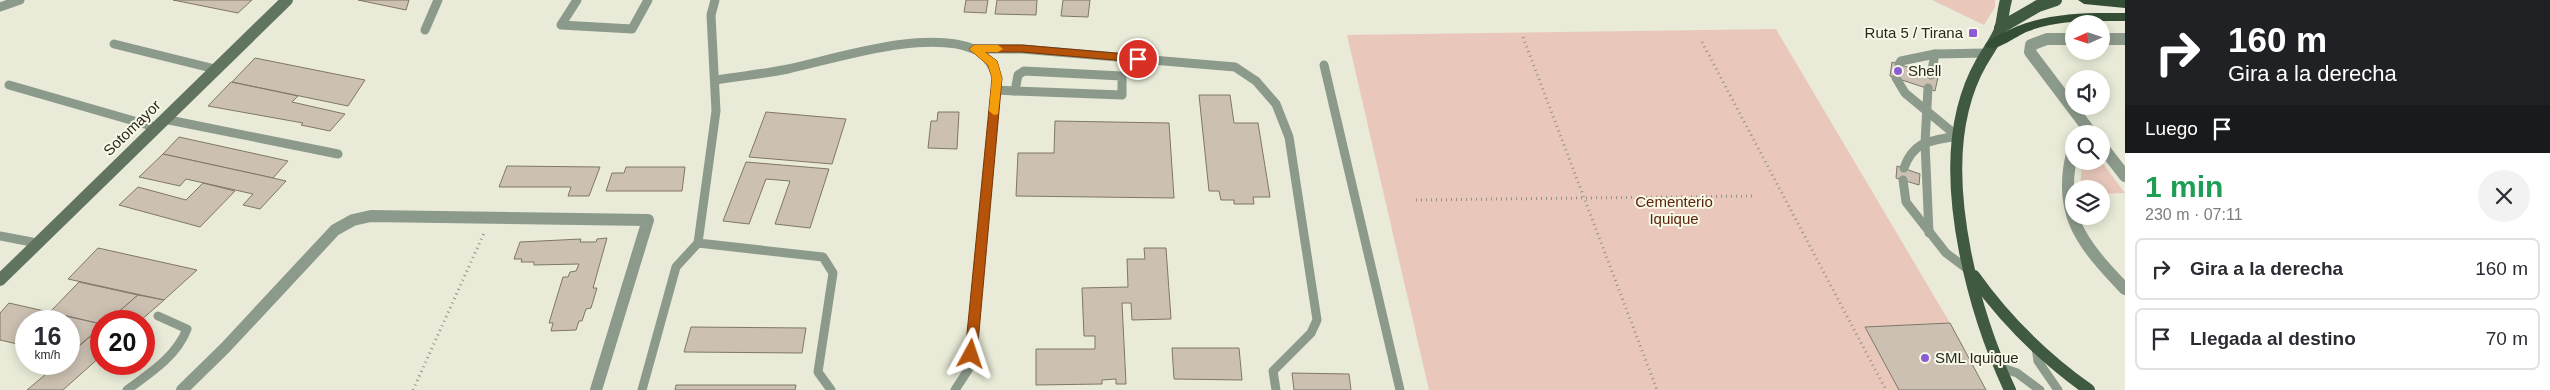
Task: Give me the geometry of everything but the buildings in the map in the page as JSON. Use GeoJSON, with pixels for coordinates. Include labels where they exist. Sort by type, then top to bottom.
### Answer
{"type":"FeatureCollection","features":[{"type":"Feature","properties":{"kind":"highway"},"geometry":{"type":"LineString","coordinates":[[2084,0],[2123,4]]}},
{"type":"Feature","properties":{"kind":"highway"},"geometry":{"type":"LineString","coordinates":[[1988,49],[2020,30],[2053,19],[2078,16],[2125,17]]}},
{"type":"Feature","properties":{"kind":"main road","name":"Sotomayor"},"geometry":{"type":"LineString","coordinates":[[1,277],[287,0]]}},
{"type":"Feature","properties":{"kind":"main road"},"geometry":{"type":"LineString","coordinates":[[2006,0],[2000,28],[1971,85],[1958,136],[1959,211],[1983,324],[2010,390]]}},
{"type":"Feature","properties":{"kind":"main road"},"geometry":{"type":"LineString","coordinates":[[2000,28],[2038,6],[2056,0]]}},
{"type":"Feature","properties":{"kind":"main road"},"geometry":{"type":"LineString","coordinates":[[1972,272],[1996,306],[2036,347],[2089,390]]}},
{"type":"Feature","properties":{"kind":"street"},"geometry":{"type":"LineString","coordinates":[[2110,39],[2125,39]]}},
{"type":"Feature","properties":{"kind":"street"},"geometry":{"type":"LineString","coordinates":[[2065,40],[2038,41],[2030,48],[2032,56],[2083,125]]}},
{"type":"Feature","properties":{"kind":"street"},"geometry":{"type":"LineString","coordinates":[[2110,157],[2125,176]]}},
{"type":"Feature","properties":{"kind":"street"},"geometry":{"type":"LineString","coordinates":[[2068,170],[2065,182],[2069,209],[2074,224],[2094,256],[2125,289]]}},
{"type":"Feature","properties":{"kind":"street"},"geometry":{"type":"LineString","coordinates":[[182,390],[225,348],[336,230],[353,220],[371,216],[648,220],[596,390]]}},
{"type":"Feature","properties":{"kind":"lane"},"geometry":{"type":"LineString","coordinates":[[0,8],[20,0]]}},
{"type":"Feature","properties":{"kind":"lane"},"geometry":{"type":"LineString","coordinates":[[425,30],[438,0]]}},
{"type":"Feature","properties":{"kind":"lane"},"geometry":{"type":"LineString","coordinates":[[577,0],[560,25],[632,29],[648,0]]}},
{"type":"Feature","properties":{"kind":"lane"},"geometry":{"type":"LineString","coordinates":[[642,390],[676,267],[698,243],[716,111],[716,80],[711,15],[715,0]]}},
{"type":"Feature","properties":{"kind":"lane"},"geometry":{"type":"LineString","coordinates":[[716,80],[786,69],[880,48],[950,43],[974,49],[1022,49],[1235,67],[1258,80],[1272,94],[1281,110],[1289,137],[1317,320],[1311,333],[1273,371],[1276,390]]}},
{"type":"Feature","properties":{"kind":"lane"},"geometry":{"type":"LineString","coordinates":[[114,44],[215,69]]}},
{"type":"Feature","properties":{"kind":"lane"},"geometry":{"type":"LineString","coordinates":[[955,390],[970,366],[997,78],[993,64],[974,49]]}},
{"type":"Feature","properties":{"kind":"lane"},"geometry":{"type":"LineString","coordinates":[[1899,64],[1901,61],[1935,54],[1988,49]]}},
{"type":"Feature","properties":{"kind":"lane"},"geometry":{"type":"LineString","coordinates":[[1931,74],[1935,54]]}},
{"type":"Feature","properties":{"kind":"lane"},"geometry":{"type":"LineString","coordinates":[[1324,65],[1400,390]]}},
{"type":"Feature","properties":{"kind":"lane"},"geometry":{"type":"LineString","coordinates":[[996,90],[1015,91],[1122,95],[1122,76],[1024,71],[1018,75],[1015,91]]}},
{"type":"Feature","properties":{"kind":"lane"},"geometry":{"type":"LineString","coordinates":[[1896,78],[1905,92],[1928,114],[1958,136]]}},
{"type":"Feature","properties":{"kind":"lane"},"geometry":{"type":"LineString","coordinates":[[9,85],[160,123],[190,126],[338,154]]}},
{"type":"Feature","properties":{"kind":"lane"},"geometry":{"type":"LineString","coordinates":[[1928,88],[1925,142],[1930,233]]}},
{"type":"Feature","properties":{"kind":"lane"},"geometry":{"type":"LineString","coordinates":[[1904,168],[1908,154],[1914,147],[1925,142],[1958,136]]}},
{"type":"Feature","properties":{"kind":"lane"},"geometry":{"type":"LineString","coordinates":[[1903,180],[1906,202],[1946,253],[1972,272]]}},
{"type":"Feature","properties":{"kind":"lane"},"geometry":{"type":"LineString","coordinates":[[0,236],[37,243]]}},
{"type":"Feature","properties":{"kind":"lane"},"geometry":{"type":"LineString","coordinates":[[698,243],[823,257],[833,273],[818,372],[831,390]]}},
{"type":"Feature","properties":{"kind":"lane"},"geometry":{"type":"LineString","coordinates":[[127,390],[178,348],[185,337],[187,329],[158,316]]}},
{"type":"Feature","properties":{"kind":"lane"},"geometry":{"type":"LineString","coordinates":[[2036,347],[2038,361],[2058,390]]}},
{"type":"Feature","properties":{"kind":"lane"},"geometry":{"type":"LineString","coordinates":[[2000,367],[2017,373],[2040,390]]}},
{"type":"Feature","properties":{"kind":"path"},"geometry":{"type":"LineString","coordinates":[[1523,38],[1656,390]]}},
{"type":"Feature","properties":{"kind":"path"},"geometry":{"type":"LineString","coordinates":[[1702,42],[1886,390]]}},
{"type":"Feature","properties":{"kind":"path"},"geometry":{"type":"LineString","coordinates":[[1416,200],[1753,196]]}},
{"type":"Feature","properties":{"kind":"path"},"geometry":{"type":"LineString","coordinates":[[413,390],[492,217]]}},
{"type":"Feature","properties":{"kind":"green space"},"geometry":{"type":"Polygon","coordinates":[[[1932,0],[1995,0],[1995,7],[1984,25],[1932,0]]]}},
{"type":"Feature","properties":{"kind":"green space","name":"Cementerio Iquique"},"geometry":{"type":"Polygon","coordinates":[[[1776,29],[1950,323],[1865,327],[1899,390],[1429,390],[1347,35],[1776,29]]]}},
{"type":"Feature","properties":{"kind":"green space"},"geometry":{"type":"Polygon","coordinates":[[[2081,170],[2108,170],[2125,193],[2110,194],[2110,180],[2081,180],[2081,170]]]}},
{"type":"Feature","properties":{"kind":"slow traffic"},"geometry":{"type":"LineString","coordinates":[[994,111],[997,78],[993,64],[974,49],[998,49]]}},
{"type":"Feature","properties":{"kind":"place","name":"Ruta 5 / Tirana"},"geometry":{"type":"Point","coordinates":[1973,33]}},
{"type":"Feature","properties":{"kind":"place","name":"Shell"},"geometry":{"type":"Point","coordinates":[1898,71]}},
{"type":"Feature","properties":{"kind":"place","name":"SML Iquique"},"geometry":{"type":"Point","coordinates":[1925,358]}},
{"type":"Feature","properties":{"kind":"route"},"geometry":{"type":"LineString","coordinates":[[971,354],[997,78],[993,64],[974,49],[1022,49],[1138,59]]}}]}
